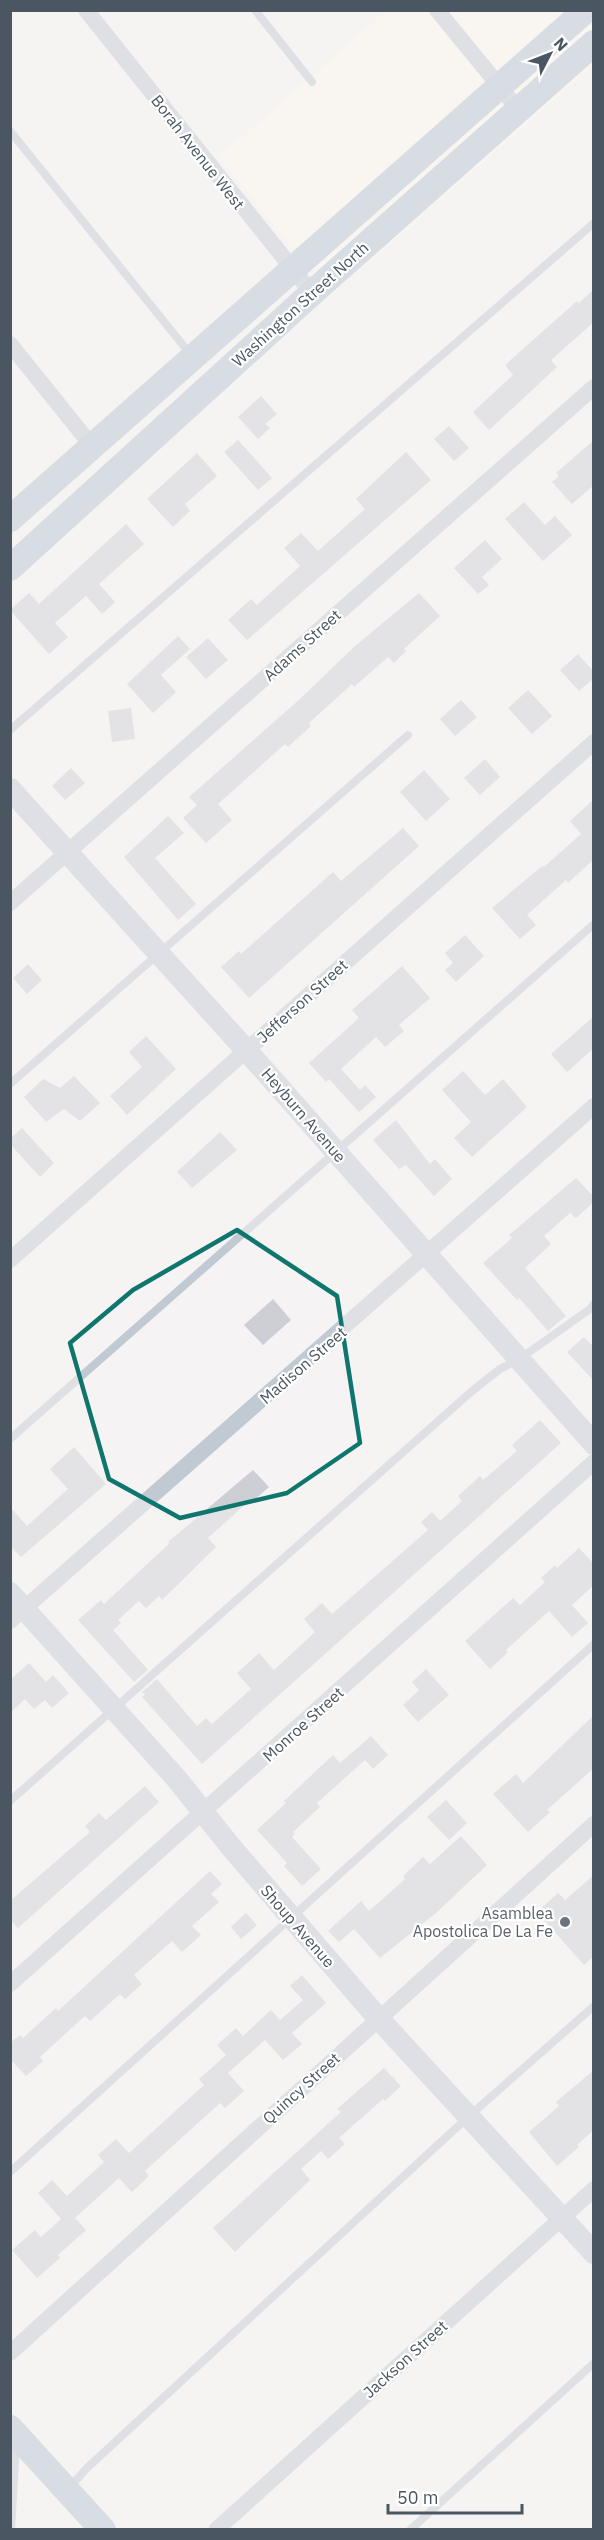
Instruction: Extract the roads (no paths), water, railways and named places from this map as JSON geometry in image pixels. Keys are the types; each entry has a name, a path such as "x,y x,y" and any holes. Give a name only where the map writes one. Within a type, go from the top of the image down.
{"main road":[{"name":"Washington Street North","path":"10,519 586,11"},
{"name":"Washington Street North","path":"10,568 312,293 594,43"},
{"path":"14,2431 103,2529"}],"street":[{"name":"Borah Avenue West","path":"86,10 312,293"},
{"path":"437,10 518,109"},
{"path":"10,344 92,446"},
{"name":"Adams Street","path":"10,903 594,387"},
{"name":"Jefferson Street","path":"10,1260 594,742"},
{"name":"Heyburn Avenue","path":"10,789 247,1051 594,1444"},
{"name":"Madison Street","path":"15,1608 427,1256 594,1106"},
{"name":"Monroe Street","path":"10,1984 594,1462"},
{"name":"Shoup Avenue","path":"15,1608 116,1708 291,1918 378,2018 594,2253"},
{"name":"Quincy Street","path":"10,2353 594,1824"},
{"name":"Jackson Street","path":"216,2529 594,2189"}],"lane":[{"path":"255,10 312,82"},
{"path":"10,131 193,357"},
{"path":"10,730 594,223"},
{"path":"10,1084 408,735"},
{"path":"10,1439 594,924"},
{"path":"10,1801 472,1391 594,1304"},
{"path":"10,2172 594,1644"},
{"path":"67,2490 87,2468 468,2117 594,2006"},
{"path":"410,2529 594,2363"},
{"path":"11,2529 14,2431"}],"place":[{"name":"Asamblea Apostolica De La Fe","path":"565,1922"}]}
